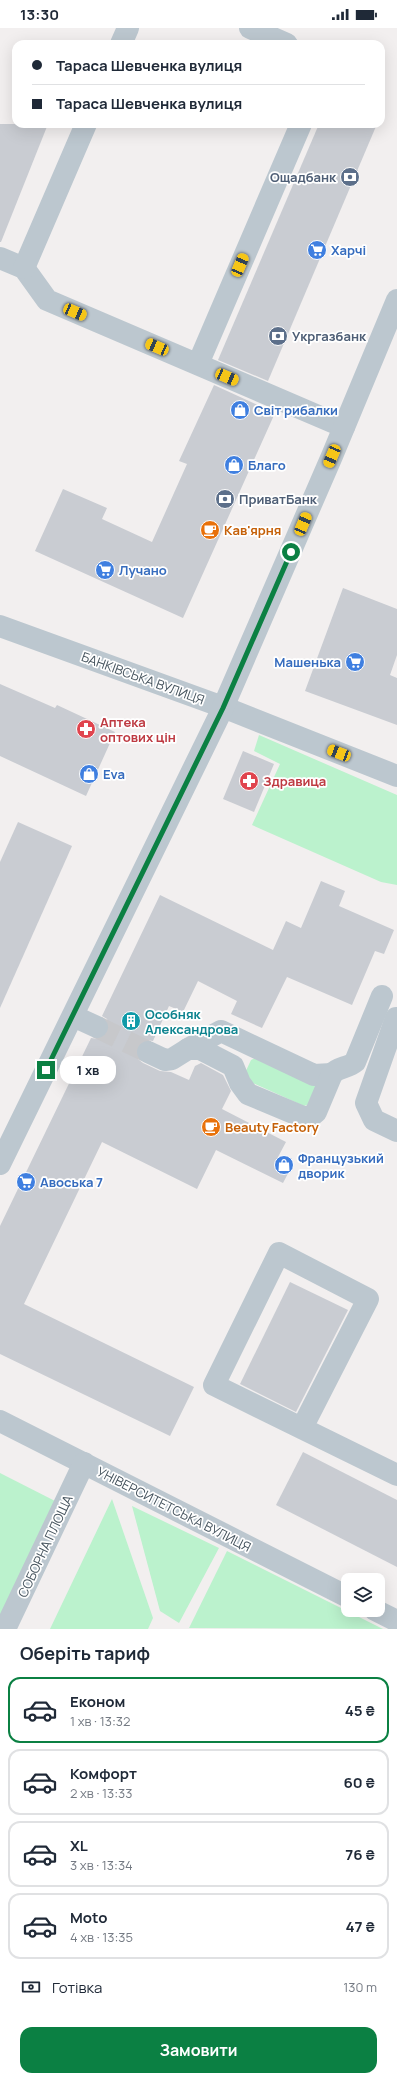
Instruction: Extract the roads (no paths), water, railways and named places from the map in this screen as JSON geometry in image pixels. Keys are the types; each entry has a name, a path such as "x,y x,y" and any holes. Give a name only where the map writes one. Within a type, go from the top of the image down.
{"street":[{"path":"123,40 128,28"},
{"path":"250,28 278,40"},
{"path":"24,268 84,128"},
{"path":"198,364 299,128"},
{"path":"0,258 24,268 48,300 344,427"},
{"path":"0,1164 223,708 397,300"},
{"name":"БАНКІВСЬКА ВУЛИЦЯ","path":"0,626 223,708 397,776"},
{"path":"188,1049 200,1049 233,1066 240,1083 248,1094 303,1117 310,1116 316,1112 332,1074 336,1070 352,1065 355,1062 382,996"},
{"path":"73,1016 97,1027"},
{"path":"397,1019 396,1018 366,1103 374,1120 397,1131"},
{"path":"148,1052 165,1060 172,1059 221,1031 314,1075 332,1074"},
{"path":"302,1428 368,1299 279,1253 214,1385 302,1428 397,1474"},
{"name":"УНІВЕРСИТЕТСЬКА ВУЛИЦЯ","path":"0,1421 341,1593"},
{"name":"СОБОРНА ПЛОЩА","path":"5,1629 84,1463"},
{"path":"385,1615 397,1621"}],"tunnel":[{"path":"97,1027 148,1052"}],"place":[{"name":"Ощадбанк","path":"350,177"},
{"name":"Харчі","path":"317,250"},
{"name":"Укргазбанк","path":"278,336"},
{"name":"Світ рибалки","path":"240,410"},
{"name":"Благо","path":"234,465"},
{"name":"ПриватБанк","path":"225,499"},
{"name":"Кав'ярня","path":"210,530"},
{"name":"Лучано","path":"105,570"},
{"name":"Машенька","path":"355,662"},
{"name":"Аптека оптових цін","path":"86,729"},
{"name":"Eva","path":"89,774"},
{"name":"Здравица","path":"249,781"},
{"name":"Особняк Александрова","path":"131,1021"},
{"name":"Beauty Factory","path":"211,1127"},
{"name":"Французький дворик","path":"284,1165"},
{"name":"Авоська 7","path":"26,1182"}]}
